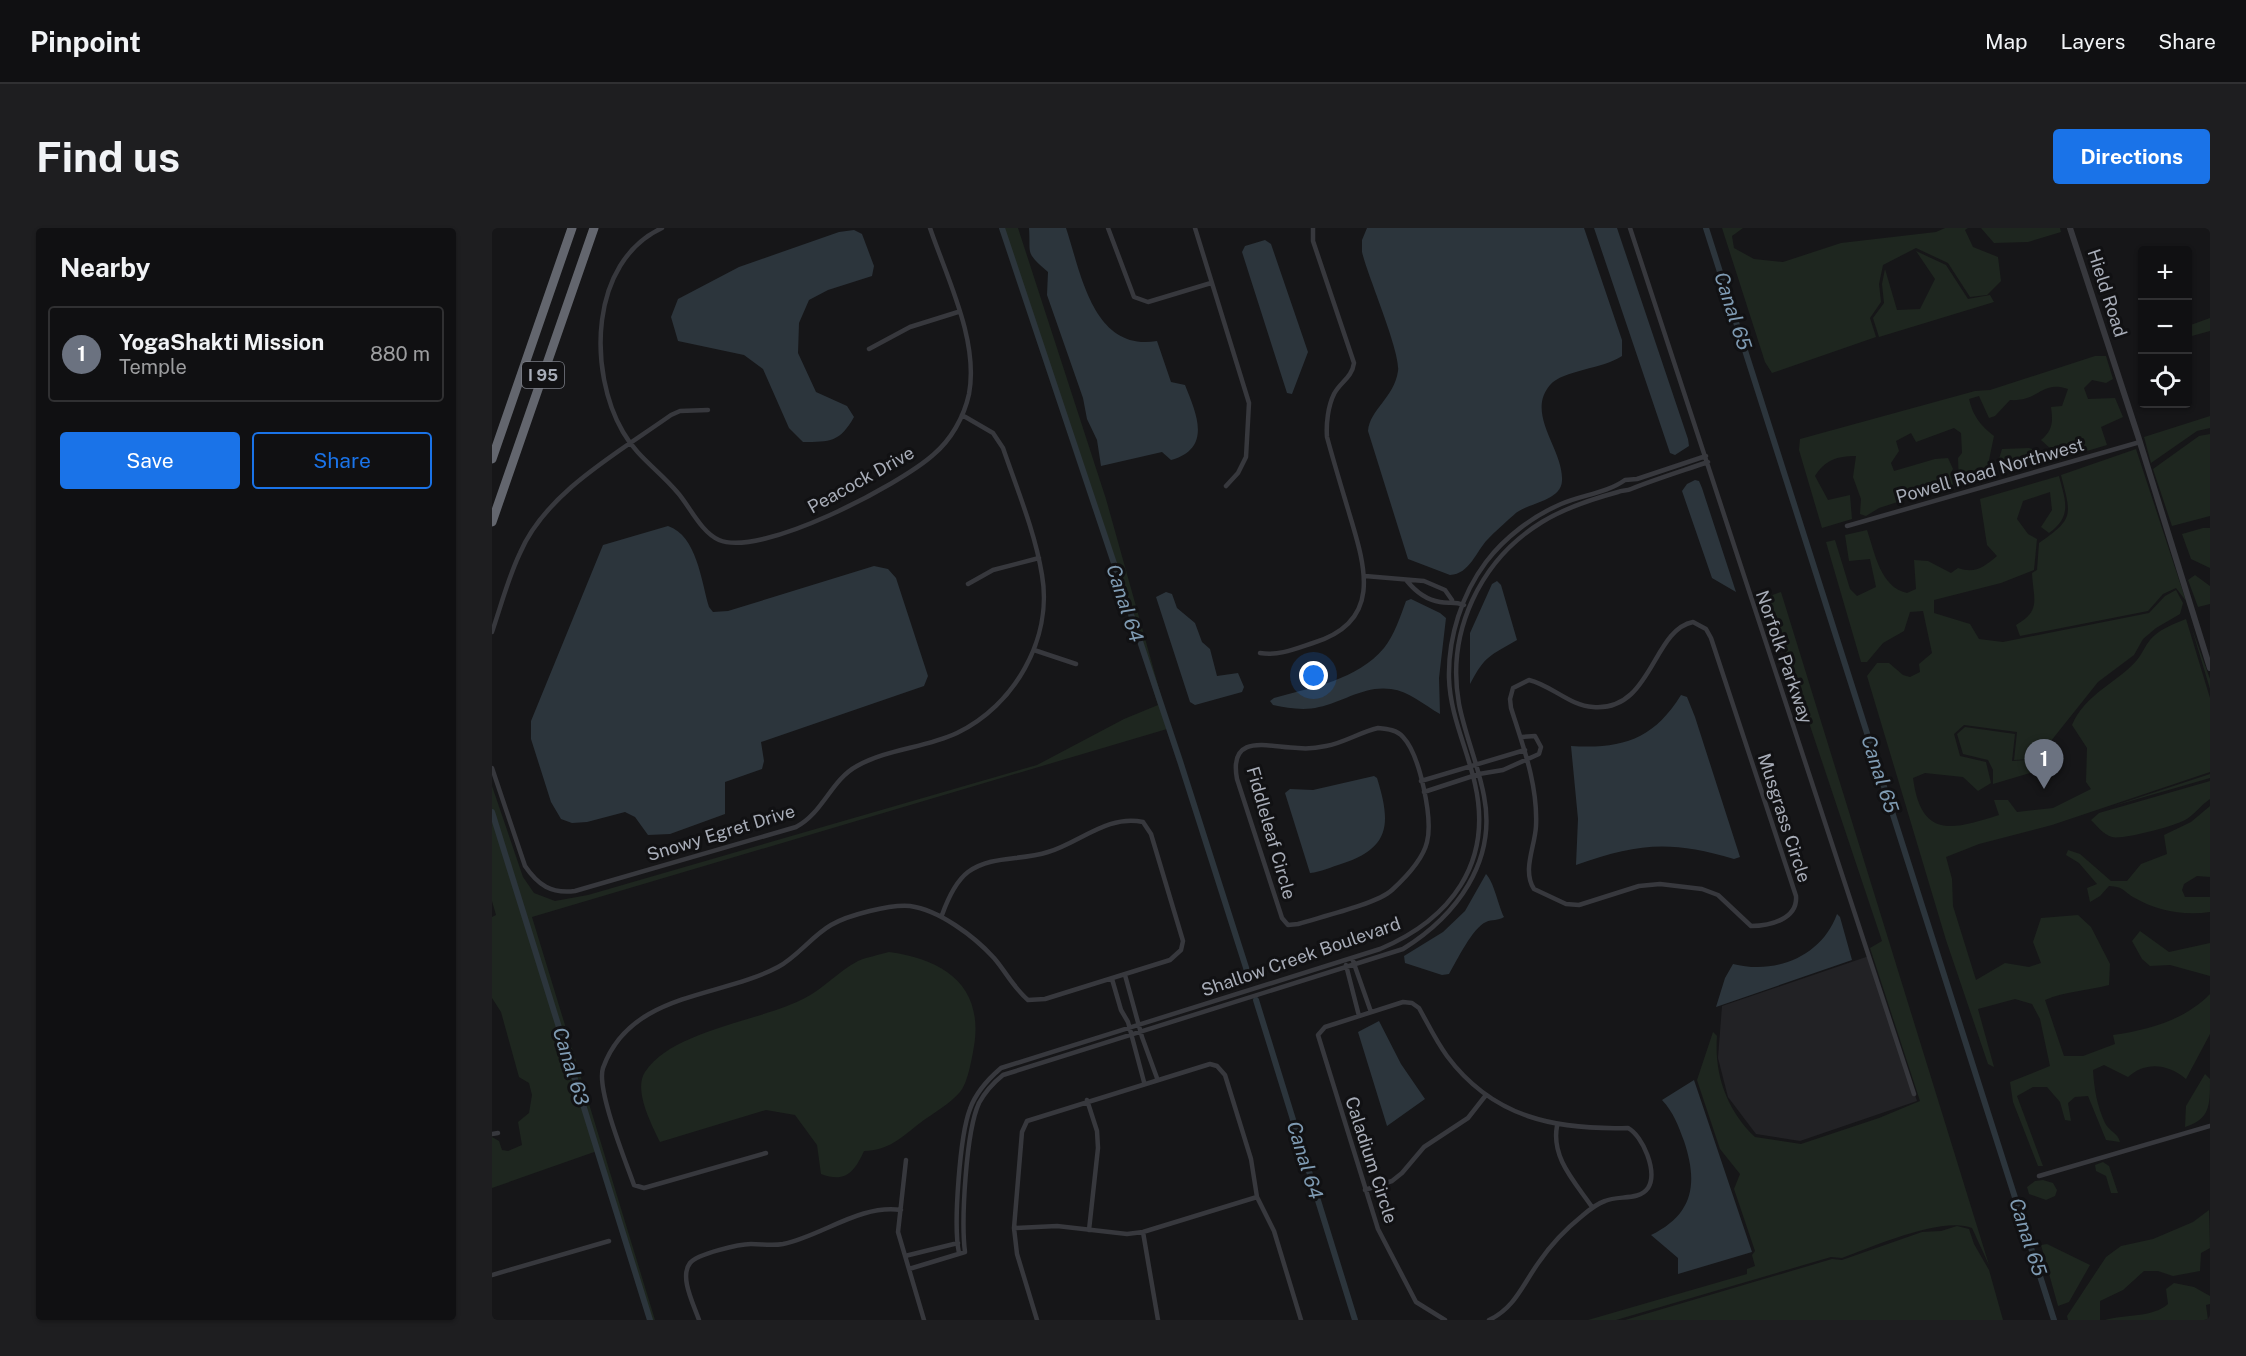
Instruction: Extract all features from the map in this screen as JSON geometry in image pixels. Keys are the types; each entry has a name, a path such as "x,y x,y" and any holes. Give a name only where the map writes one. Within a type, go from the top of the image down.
{"highway":[{"name":"I 95","path":"492,459 572,228"},
{"name":"I 95","path":"492,522 594,228"}],"street":[{"name":"Peacock Drive","path":"662,228 645,239 624,263 614,280 605,307 600,336 602,377 613,411 630,444 650,467 676,490 707,530 717,539 742,544 816,522 914,469 934,455 951,435 962,416 971,378 971,355 930,228"},
{"path":"1108,228 1134,297 1148,302 1211,283"},
{"path":"1195,228 1249,403 1246,457 1238,473 1226,486"},
{"path":"1260,652 1274,655 1329,638 1344,629 1356,616 1364,597 1365,576 1327,437 1326,425 1334,395 1349,378 1354,363 1313,241 1312,228"},
{"name":"Norfolk Parkway","path":"1630,228 1708,462 1735,554 1914,1094"},
{"name":"Hield Road","path":"2070,228 2210,668"},
{"path":"868,349 910,327 958,312"},
{"path":"492,632 520,552 544,513 564,493 630,444 680,411 708,410"},
{"name":"Snowy Egret Drive","path":"492,768 525,866 544,888 564,892 575,891 796,827 808,820 854,768 941,740 976,723 1006,696 1022,675 1034,650 1044,595 1039,558 999,439 982,425 962,416"},
{"name":"Powell Road Northwest","path":"1847,525 2139,439"},
{"name":"Shallow Creek Boulevard","path":"1139,1028 1410,937 1441,913 1459,887 1472,862 1479,827 1473,776 1452,703 1449,677 1450,649 1463,605 1485,563 1499,547 1540,515 1625,480 1636,479 1706,456"},
{"name":"Shallow Creek Boulevard","path":"962,1252 957,1244 956,1213 968,1112 979,1090 1001,1068 1018,1061 1139,1028 1403,949 1424,936 1450,913 1477,871 1484,839 1485,799 1462,720 1456,677 1457,650 1475,592 1503,553 1542,521 1583,503 1708,462"},
{"path":"968,584 993,570 1039,558"},
{"path":"1365,576 1391,576 1407,581 1424,581 1445,590 1452,600 1469,607"},
{"path":"1407,581 1422,595 1441,603 1452,600"},
{"path":"1430,598 1435,585"},
{"name":"Musgrass Circle","path":"1693,622 1700,624 1711,638 1792,885 1797,903 1794,911 1788,917 1751,926 1725,901 1702,889 1660,884 1639,886 1579,905 1566,904 1534,889 1528,873 1536,826 1536,807 1528,760 1521,737 1510,699 1513,688 1520,683 1529,680 1537,682 1581,705 1593,707 1620,702 1639,686 1678,628 1693,622"},
{"path":"1034,650 1076,664"},
{"name":"Fiddleleaf Circle","path":"1390,729 1402,735 1410,746 1421,781 1428,807 1427,843 1402,880 1390,892 1298,924 1288,924 1282,918 1237,779 1236,764 1245,749 1262,743 1298,748 1325,746 1370,730 1390,729"},
{"path":"1424,792 1479,774 1503,770 1539,754 1541,747 1535,736 1521,737"},
{"path":"1421,781 1470,767 1500,755 1525,750"},
{"path":"766,1153 644,1188 634,1185 605,1100 602,1069 619,1040 655,1008 778,967 832,924 890,906 910,906 942,915 994,958 1013,987 1028,1000 1045,999 1176,957 1183,941 1151,834 1143,822 1130,819 1076,837 1049,852 989,860 966,874 948,900 942,915"},
{"path":"1352,957 1371,1012"},
{"path":"1344,960 1359,1016"},
{"path":"1125,975 1139,1028 1157,1078"},
{"path":"1112,979 1121,1010 1131,1030 1144,1082"},
{"name":"Caladium Circle","path":"1444,1320 1416,1302 1375,1223 1318,1035 1325,1026 1403,1002 1412,1003 1419,1008 1447,1056 1462,1075 1486,1095 1521,1115 1557,1126 1583,1129 1628,1128 1641,1139 1651,1173 1648,1188 1642,1194 1607,1200 1592,1207 1541,1259 1517,1299 1505,1311 1489,1320"},
{"name":"Shallow Creek Boulevard","path":"962,1252 963,1213 972,1129 975,1113 984,1094 1003,1075 1013,1070 1131,1030"},
{"path":"1037,1320 1017,1254 1014,1228 1024,1126 1035,1116 1210,1064 1217,1066 1225,1075 1251,1159 1257,1197 1274,1231 1301,1320"},
{"path":"1365,1190 1392,1181 1424,1147 1468,1118 1486,1095"},
{"path":"1087,1100 1097,1131 1098,1148 1089,1230"},
{"path":"1557,1126 1554,1142 1558,1155 1592,1207"},
{"path":"2039,1176 2210,1126"},
{"path":"906,1160 898,1232 924,1320"},
{"path":"1014,1228 1057,1226 1127,1234 1143,1233 1257,1197"},
{"path":"699,1320 686,1280 688,1265 694,1259 738,1245 791,1242 825,1227 881,1210 901,1210"},
{"path":"1143,1233 1158,1320"},
{"path":"492,1275 609,1241"},
{"path":"904,1256 930,1248 964,1242"},
{"path":"930,1248 934,1261"},
{"path":"909,1269 962,1252"}],"shaded area":[{"path":"1002,228 1018,228 1106,499 1165,710 1162,714 1167,729 532,917 655,1320 650,1320 597,1151 492,1188 492,1137 499,1141 502,1150 508,1151 522,1145 518,1122 529,1113 532,1095 529,1083 519,1077 501,1012 492,998 492,917 496,915 492,901 492,786 523,877 534,893 555,901 588,895 1037,765 1124,719 1158,705 1096,504"},
{"path":"1029,228 1066,228 1093,306 1104,322 1118,334 1135,341 1157,341 1171,382 1185,385 1196,418 1197,438 1184,454 1171,460 1162,452 1101,466 1097,440 1087,419 1083,398 1047,295 1048,272 1030,252"},
{"path":"1367,228 1584,228 1622,340 1622,356 1556,380 1543,396 1543,420 1561,469 1562,481 1557,493 1515,514 1488,539 1468,566 1457,574 1450,575 1408,559 1368,431 1373,416 1396,380 1398,362 1362,252 1362,240"},
{"path":"1594,228 1617,228 1688,439 1689,446 1675,455 1670,453"},
{"path":"1722,228 1743,228 1732,236 1734,248 1754,259 1783,262 1841,243 1936,232 1945,228 1968,228 1965,230 1973,247 1998,257 2001,281 1987,295 1970,297 1948,263 1916,248 1883,265 1879,284 1881,302 1870,318 1876,337 1772,373 1765,362"},
{"path":"1981,228 2060,228 2061,232 2028,242 1994,243"},
{"path":"854,230 862,234 874,266 872,276 828,290 809,300 799,323 798,353 816,392 847,406 854,417 844,431 833,439 803,442 789,428 763,369 744,355 678,341 671,317 678,299 739,267 839,232"},
{"path":"1265,240 1271,244 1308,352 1292,394 1287,393 1242,252 1245,246"},
{"path":"1916,251 1946,265 1968,299 1990,295 1994,302 1879,337 1873,318 1884,303 1882,284 1885,269 1897,310 1920,309 1935,279"},
{"path":"2210,318 2210,331 2192,336 2192,325"},
{"path":"2095,356 2106,356 2113,379 2106,383 2092,380 2084,388 2088,399 2115,398 2123,417 2101,427 2107,445 2057,460 2052,450 2041,440 2048,433 2051,425 2051,407 2062,406 2068,389 2051,387 2028,398 2010,400 1995,416 1989,418 1979,396 1969,399 1978,420 1994,436 1989,460 1996,472 1959,484 1958,458 1962,453 1961,433 1954,428 1916,442 1911,433 1896,441 1899,451 1891,463 1894,471 1935,459 1948,458 1953,469 1950,474 1954,488 1938,489 1879,508 1866,516 1860,514 1861,499 1853,477 1856,456 1837,458 1823,466 1815,476 1828,500 1850,495 1852,519 1822,528 1799,450 1800,439 1975,391 1990,390"},
{"path":"2210,416 2210,428 2197,431 2151,463 2144,437"},
{"path":"2210,434 2210,516 2172,526 2153,469 2199,436"},
{"path":"2029,448 2041,452 2049,459 2005,472 1999,459 2002,449"},
{"path":"2136,449 2186,601 2176,588 2163,594 2148,611 2020,636 2016,625 2024,620 2033,609 2032,573 2037,570 2039,543 2059,527 2067,515 2067,499 2061,475"},
{"path":"2059,476 2065,507 2062,520 2057,527 2049,533 2041,527 2052,510 2050,492 2023,501 2017,519 2028,534 2037,539 2034,570 2001,583 1934,600 1934,613 1970,624 1979,639 2003,642 2149,613 2165,596 2176,590 2183,603 2180,614 2156,628 2143,639 2134,655 2098,682 2043,751 2033,759 2014,760 2017,732 1964,725 1954,734 1960,756 1986,762 1991,783 1978,791 1963,777 1925,773 1913,778 1917,798 1923,812 1931,820 1941,825 1953,826 1999,815 1994,800 2008,800 2017,812 2053,808 2091,789 2086,782 2087,748 2072,725 2078,714 2093,697 2137,660 2153,636 2186,619 2210,698 2210,772 2052,825 1979,844 1946,857 1952,879 1953,906 1976,980 2005,963 2029,967 2041,963 2033,942 2041,918 2078,915 2091,927 2110,964 2109,985 2045,1000 2064,1056 2083,1056 2115,1044 2113,1035 2152,1027 2178,1017 2210,994 2210,1034 2186,1079 2172,1070 2157,1066 2142,1068 2128,1077 2104,1065 2093,1070 2096,1097 2102,1117 2120,1142 2106,1140 2088,1096 2075,1097 2068,1103 2071,1121 2065,1120 2060,1102 2047,1087 2033,1087 2017,1096 2043,1166 2038,1166 2013,1102 2010,1082 2050,1066 2040,1019 2032,1004 2015,999 1978,1009 1994,1067 1988,1064 1946,940 1867,676 1877,663 1889,663 1903,675 1910,677 1920,672 1919,664 1932,653 1923,611 1910,612 1904,631 1883,643 1867,662 1861,662 1826,542 1835,540 1850,589 1857,596 1876,587 1870,559 1849,561 1845,535 1867,530 1880,568 1890,584 1907,593 1916,589 1914,560 1928,561 1951,573 1958,568 1974,570 1997,556 1987,545 1980,499"},
{"path":"1695,480 1699,481 1702,488 1736,592 1712,578 1682,491 1687,484"},
{"path":"668,526 678,531 692,549 709,607 713,612 728,611 874,566 888,569 896,578 928,676 924,686 761,742 764,761 762,769 725,782 725,814 670,834 648,835 635,817 625,812 587,822 572,823 561,819 551,802 531,739 531,721 603,545"},
{"path":"2210,528 2210,568 2191,559 2182,534"},
{"path":"2195,575 2210,586 2210,604 2198,607 2188,580"},
{"path":"1497,581 1501,585 1517,640 1489,657 1470,684 1470,633 1492,584"},
{"path":"1166,592 1172,594 1177,608 1195,623 1202,642 1210,649 1217,676 1238,673 1244,687 1242,692 1195,705 1190,702 1156,597"},
{"path":"1781,592 1989,1265 1972,1228 1959,1225 1943,1226 1907,1234 1842,1258 1831,1257 1616,1320 1588,1320 1747,1274 1747,1269 1755,1266 1752,1255 1755,1251 1734,1189 1740,1174 1720,1149 1697,1080 1713,1032 1717,1036 1718,1064 1724,1091 1745,1127 1755,1137 1801,1144 1879,1118 1920,1101 1870,948 1882,941 1767,597"},
{"path":"1411,599 1446,618 1439,678 1440,714 1410,695 1398,690 1381,688 1308,709 1273,705 1270,701 1334,681 1361,668 1388,643 1406,601"},
{"path":"2192,629 2210,679 2210,689"},
{"path":"1681,695 1687,697 1695,717 1740,857 1734,859 1691,849 1654,847 1618,852 1576,865 1578,819 1571,746 1606,746 1635,738 1659,722"},
{"path":"1965,727 2015,734 2012,761 2036,759 2030,773 1993,784 1993,770 1988,760 1963,754 1957,734"},
{"path":"2210,774 2210,778 2113,806"},
{"path":"1374,776 1377,778 1382,794 1385,821 1378,842 1357,858 1310,873 1285,793 1290,789 1313,790"},
{"path":"2210,781 2210,799 2188,818 2171,826 2137,835 2112,837 2091,820 2099,813"},
{"path":"2210,806 2210,877 2197,876 2184,884 2182,890 2185,897 2210,897 2210,912 2181,913 2161,909 2142,902 2120,888 2109,886 2100,896 2090,902 2087,888 2097,884 2079,863 2066,855 2068,850 2080,854 2111,881 2127,881 2141,864 2167,854 2164,835 2191,822"},
{"path":"1486,874 1504,917 1481,925 1465,945 1449,974 1442,975 1405,963 1404,956 1443,932 1465,911"},
{"path":"1837,914 1840,917 1852,960 1716,1007 1725,978 1733,964 1765,967 1796,959 1820,941 1830,929"},
{"path":"2140,931 2169,952 2210,943 2210,976 2170,965 2150,966 2142,959 2132,941"},
{"path":"889,952 910,956 944,970 958,981 967,994 974,1011 976,1030 973,1052 965,1084 951,1100 888,1146 864,1151 852,1170 843,1176 821,1174 817,1145 795,1115 766,1110 660,1142 645,1107 641,1088 645,1072 658,1058 675,1046 696,1036 805,998 858,961"},
{"path":"1869,956 1917,1101 1800,1141 1756,1134 1728,1097 1718,1058 1722,1006"},
{"path":"1379,1021 1401,1064 1425,1099 1387,1126 1358,1032"},
{"path":"2205,1074 2210,1079 2207,1110 2199,1120 2185,1127 2186,1106"},
{"path":"1694,1080 1752,1252 1678,1274 1678,1258 1651,1235 1665,1227 1684,1207 1691,1184 1691,1170 1684,1141 1673,1114 1662,1100"},
{"path":"2103,1162 2109,1166 2118,1193 2111,1193 2106,1176 2096,1171 2095,1165"},
{"path":"2043,1180 2053,1183 2057,1190 2055,1196 2046,1200 2029,1194 2027,1187 2035,1181"},
{"path":"2209,1210 2210,1248 2201,1253 2200,1271 2173,1276 2158,1271 2144,1271 2123,1290 2100,1301 2100,1320 2068,1320 2067,1316 2106,1257 2121,1246 2153,1239 2193,1222"},
{"path":"1957,1226 1969,1229 1974,1244 1989,1270 2003,1320 1625,1320 1832,1259 1842,1260 1922,1232 1941,1231"},
{"path":"2047,1244 2090,1265 2069,1302 2058,1306 2041,1245"},
{"path":"2174,1283 2194,1287 2210,1296 2210,1304 2206,1305 2208,1320 2105,1320 2146,1314 2162,1308 2168,1304 2166,1289"}],"waterway":[{"name":"Canal 64","path":"1002,228 1180,761 1249,977"},
{"name":"Canal 65","path":"1706,228 2054,1320"},
{"name":"Canal 63","path":"492,812 650,1320"},
{"name":"Canal 64","path":"1256,1000 1355,1320"}],"place":[{"name":"YogaShakti Mission","path":"2044,789"}]}
